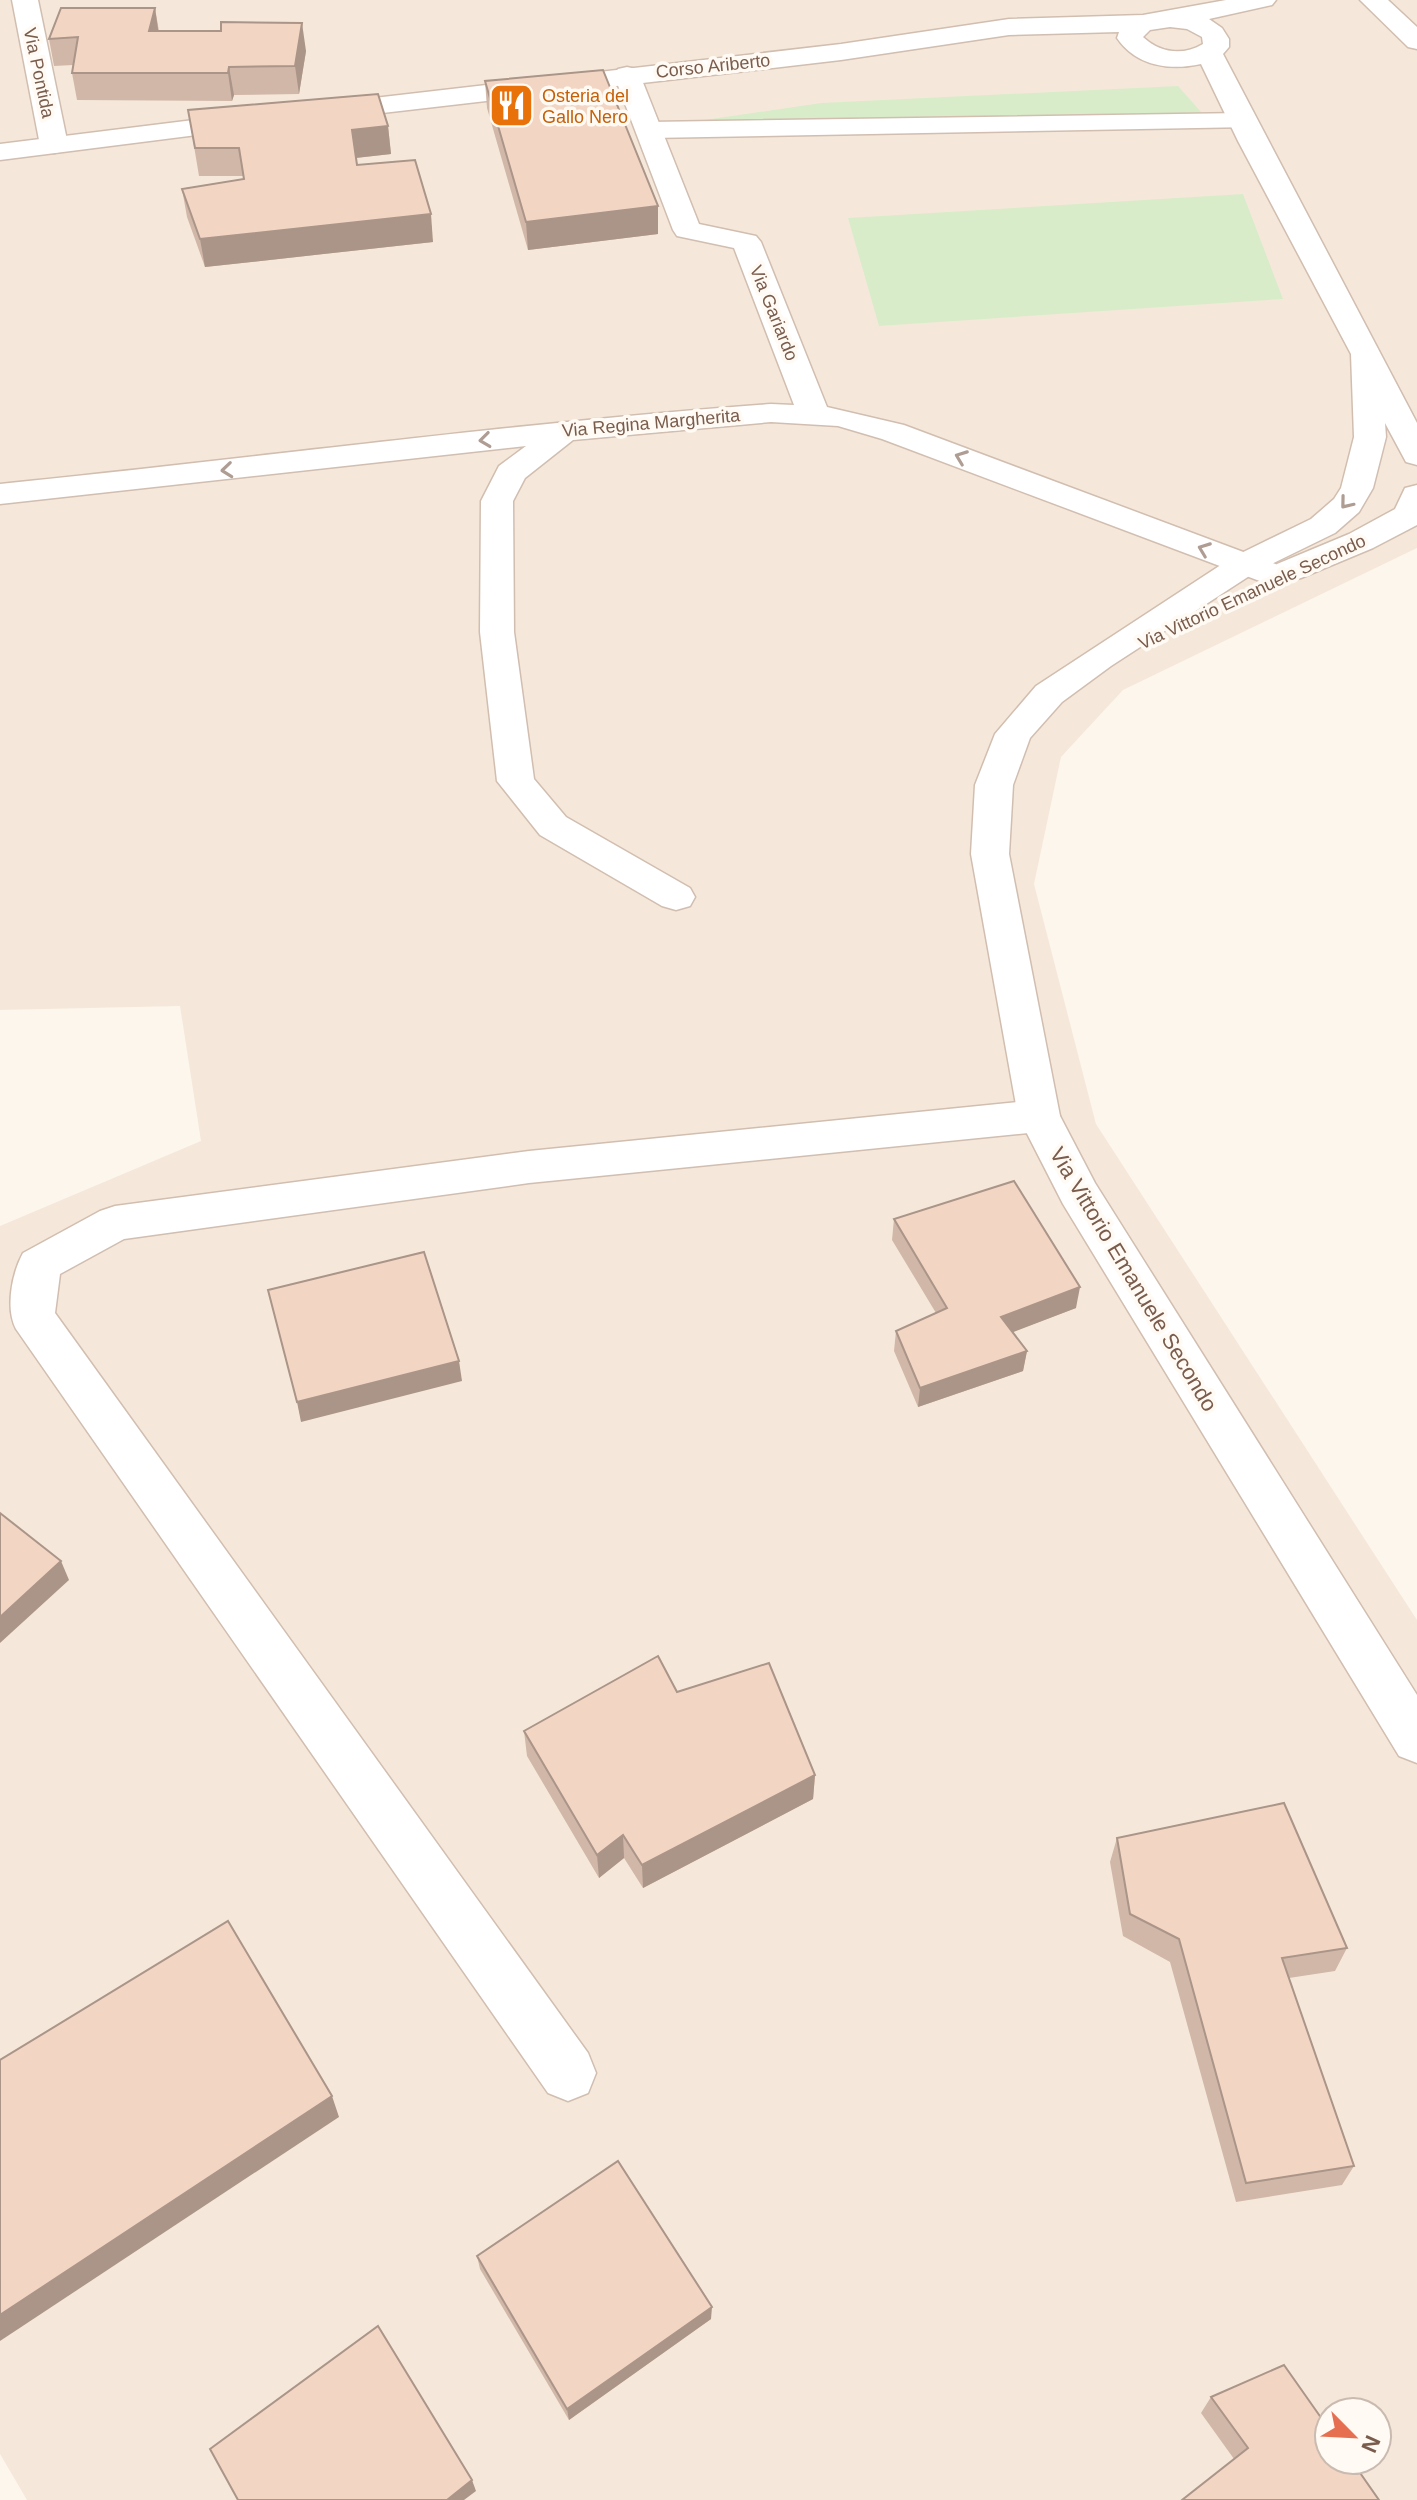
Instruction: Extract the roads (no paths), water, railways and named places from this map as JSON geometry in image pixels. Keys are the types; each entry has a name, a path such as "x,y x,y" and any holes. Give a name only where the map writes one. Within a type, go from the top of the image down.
{"street":[{"name":"Via Pontida","path":"25,0 54,145"},
{"path":"1139,35 1170,19 1263,0"},
{"path":"1165,58 1196,57 1275,0"},
{"path":"1373,0 1417,41"},
{"path":"1170,19 1203,26 1213,46"},
{"name":"Corso Ariberto","path":"303,114 1046,25 1139,35"},
{"path":"0,36 31,35"},
{"name":"Via Vittorio Emanuele Secondo","path":"1139,35 1237,111"},
{"name":"Via Vittorio Emanuele Secondo","path":"1213,46 1237,111 1417,455"},
{"name":"Via Gariardo","path":"627,75 687,230 746,242 814,415"},
{"path":"650,130 1237,111"},
{"path":"0,152 272,118"},
{"name":"Via Vittorio Emanuele Secondo","path":"1365,356 1370,437 1357,488 1347,505 1323,526 1245,564 1049,694 1013,734 994,785 990,854 1039,1116 1078,1192 1417,1740"},
{"name":"Via Vittorio Emanuele Secondo","path":"1369,402 1383,417 1386,431 1378,486 1388,503 1415,509"},
{"name":"Via Regina Margherita","path":"0,494 281,465 566,430 771,413 814,415 840,417 893,432 1277,576"},
{"path":"566,430 511,473 497,501 497,632 516,781 553,826 676,897"},
{"name":"Via Vittorio Emanuele Secondo","path":"1092,665 1104,662 1277,576 1361,541 1415,509"},
{"path":"568,2073 32,1316 39,1265 115,1223 529,1167 1039,1116"}],"place":[{"name":"Osteria del Gallo Nero","path":"511,106"}]}
